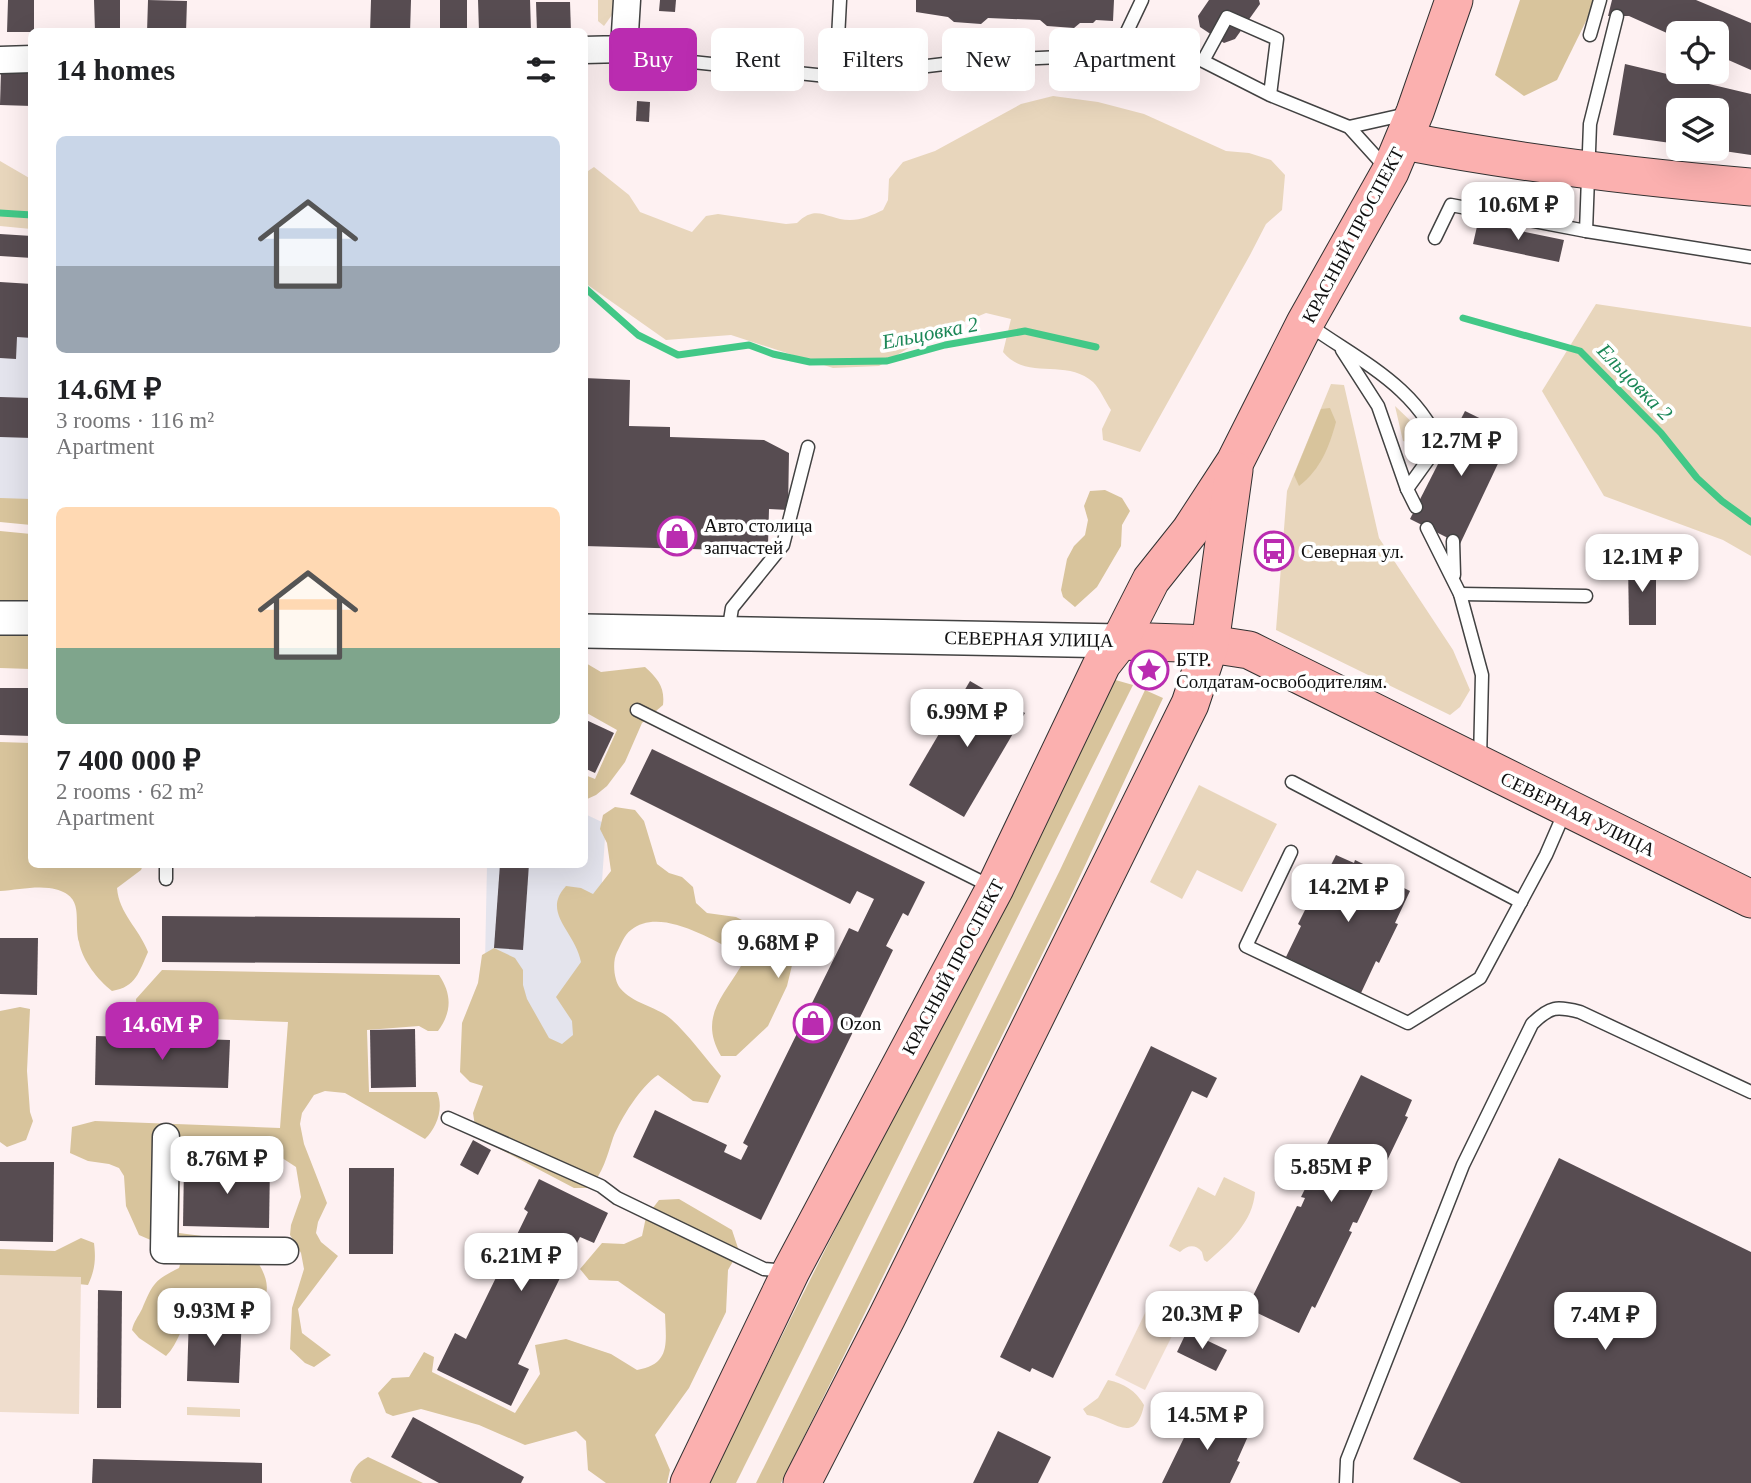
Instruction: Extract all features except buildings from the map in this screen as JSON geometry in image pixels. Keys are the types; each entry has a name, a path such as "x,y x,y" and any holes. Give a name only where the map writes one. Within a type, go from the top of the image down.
{"main road":[{"name":"КРАСНЫЙ ПРОСПЕКТ","path":"689,1483 791,1271 995,888 1102,664 1120,640 1151,580 1189,531 1235,462 1305,323 1403,142 1454,0"},
{"path":"1403,142 1478,156 1751,187"},
{"name":"КРАСНЫЙ ПРОСПЕКТ","path":"802,1483 1190,704 1210,644 1235,462"},
{"name":"СЕВЕРНАЯ УЛИЦА","path":"1120,640 1210,644 1249,650 1751,899"}],"street":[{"path":"626,28 628,0"},
{"path":"588,50 609,49"},
{"path":"0,60 28,59"},
{"path":"0,618 28,618"},
{"name":"СЕВЕРНАЯ УЛИЦА","path":"588,631 1120,640"},
{"path":"166,1137 164,1251 285,1251"}],"lane":[{"path":"839,28 840,0"},
{"path":"928,66 969,61 1084,56 1123,40 1142,0"},
{"path":"1590,35 1607,6"},
{"path":"1586,231 1590,124 1607,6"},
{"path":"1270,95 1277,39 1227,18 1203,61 1270,95 1349,127 1403,142"},
{"path":"697,62 818,75"},
{"path":"1349,127 1403,142"},
{"path":"1435,237 1451,205 1586,231 1751,257"},
{"path":"1305,323 1382,373 1419,407 1441,449 1407,489"},
{"path":"1340,347 1378,406 1416,507"},
{"path":"728,633 732,608 783,545 808,447"},
{"path":"1427,528 1460,594 1482,675 1480,765"},
{"path":"1453,541 1454,579"},
{"path":"1460,594 1586,596"},
{"path":"637,710 995,888"},
{"path":"1292,782 1521,901"},
{"path":"1291,852 1246,946 1408,1023 1480,978 1546,855 1566,808"},
{"path":"166,868 166,879"},
{"path":"1346,1483 1347,1460 1463,1165 1532,1024 1543,1013 1559,1007 1580,1012 1751,1092"},
{"path":"448,1118 600,1186 617,1198 764,1269 791,1271"}],"shaded area":[{"path":"598,0 618,0 617,8 604,26 598,21"},
{"path":"1520,0 1594,0 1557,80 1524,96 1495,75"},
{"path":"1053,96 1098,102 1144,114 1226,151 1249,153 1271,160 1285,175 1282,210 1266,224 1140,452 1103,440 1102,429 1111,410 1093,382 1071,371 1023,366 1012,361 1003,352 1011,319 986,313 925,338 879,366 833,368 731,335 666,340 588,285 588,171 594,167 629,195 640,212 692,232 706,216 718,214 786,224 797,223 816,213 842,219 858,219 883,210 888,200 889,179 903,162 935,151 1021,104"},
{"path":"0,161 28,177 28,229 0,226"},
{"path":"1596,304 1751,327 1751,556 1723,540 1604,496 1542,391"},
{"path":"0,320 28,322 28,517 0,516"},
{"path":"1331,384 1344,385 1379,538 1453,650 1470,690 1460,707 1450,715 1276,630 1287,491"},
{"path":"1395,406 1420,430 1411,443 1403,441"},
{"path":"1330,408 1336,422 1327,449 1319,465 1299,486 1294,475 1321,409"},
{"path":"1105,490 1122,498 1130,511 1122,525 1121,546 1097,587 1075,607 1063,597 1061,590 1067,559 1074,546 1085,535 1088,520 1084,506 1090,491"},
{"path":"0,498 28,499 28,525 0,522"},
{"path":"0,531 28,534 28,605 0,604"},
{"path":"0,635 28,636 28,669 0,668"},
{"path":"588,664 601,672 645,667 660,684 663,705 642,723 625,762 607,786 588,799 588,776 595,779 617,730 588,714"},
{"path":"1112,679 1133,685 736,1483 708,1483"},
{"path":"1145,690 1163,698 1068,902 781,1483 756,1483 1060,870"},
{"path":"0,742 28,743 28,868 142,868 117,888 121,906 148,952 136,978 126,986 112,991 96,975 81,949 76,908 69,895 49,888 0,891"},
{"path":"1199,785 1277,824 1242,892 1197,870 1182,899 1150,882"},
{"path":"615,807 635,810 644,821 657,864 669,873 682,877 693,887 696,903 707,913 736,917 789,944 794,957 787,986 768,1026 736,1056 721,1056 712,1030 713,1019 721,999 741,966 736,952 698,933 669,923 642,924 629,932 617,952 615,961 618,985 631,998 671,1019 721,1076 708,1103 693,1101 658,1075 638,1094 626,1112 594,1183 589,1188 574,1188 496,1147 475,1126 473,1113 483,1086 470,1082 460,1072 462,1023 478,983 482,955 494,948 515,958 523,970 527,999 549,1038 562,1044 573,1035 572,1021 556,997 581,962 558,914 557,905 566,886 581,888 593,894 611,871 607,843 600,829 603,815"},
{"path":"588,815 606,824 589,1067 553,1082 485,962 487,868 588,868"},
{"path":"162,970 439,975 446,989 448,1010 438,1031 428,1031 419,1026 367,1030 369,1092 437,1092 440,1104 438,1117 425,1139 345,1093 325,1091 314,1095 302,1113 300,1124 304,1144 327,1203 316,1233 321,1242 338,1256 298,1309 302,1333 331,1355 314,1367 305,1363 290,1349 292,1308 304,1269 301,1253 290,1235 301,1197 296,1167 279,1156 270,1161 180,1161 179,1233 241,1241 264,1275 267,1284 262,1302 249,1314 241,1317 214,1309 193,1311 166,1356 139,1338 132,1330 152,1288 164,1276 179,1268 182,1258 176,1251 139,1235 126,1206 124,1176 119,1168 88,1161 70,1153 72,1127 95,1121 280,1128 288,1022 137,1016 136,999"},
{"path":"20,1007 30,1009 27,1071 33,1121 26,1140 7,1147 0,1142 0,1011"},
{"path":"1224,1177 1255,1192 1250,1213 1238,1231 1207,1262 1197,1248 1189,1247 1180,1252 1169,1246 1198,1187 1215,1196"},
{"path":"679,1199 732,1230 739,1251 728,1270 726,1312 689,1388 655,1435 670,1470 667,1483 606,1483 588,1470 586,1441 576,1431 525,1445 479,1425 421,1409 393,1416 386,1413 378,1393 392,1378 409,1377 424,1352 434,1357 432,1372 515,1413 540,1374 535,1345 566,1339 611,1354 637,1370 656,1363 666,1343 665,1314 618,1281 589,1280 580,1269 602,1243 624,1244 642,1236 646,1217 659,1200"},
{"path":"81,1238 94,1243 94,1264 88,1285 0,1276 0,1249 55,1251"},
{"path":"0,1275 81,1277 79,1414 0,1412"},
{"path":"1146,1311 1177,1326 1145,1390 1115,1375"},
{"path":"1108,1380 1129,1388 1144,1405 1135,1425 1122,1427 1087,1415 1083,1409 1098,1398"},
{"path":"187,1407 240,1409 240,1417 187,1415"},
{"path":"368,1457 423,1483 352,1483 350,1481 354,1470"}],"waterway":[{"name":"Ельцовка 2","path":"0,213 28,215"},
{"name":"Ельцовка 2","path":"588,291 638,335 678,355 749,345 773,354 810,362 887,361 945,345 1025,331 1096,347"},
{"name":"Ельцовка 2","path":"1463,318 1580,351 1661,433 1697,478 1751,522"}],"place":[{"name":"Авто столица запчастей","path":"677,536"},
{"name":"Северная ул.","path":"1274,551"},
{"name":"БТР. Солдатам-освободителям.","path":"1149,670"},
{"name":"Ozon","path":"813,1023"}]}
